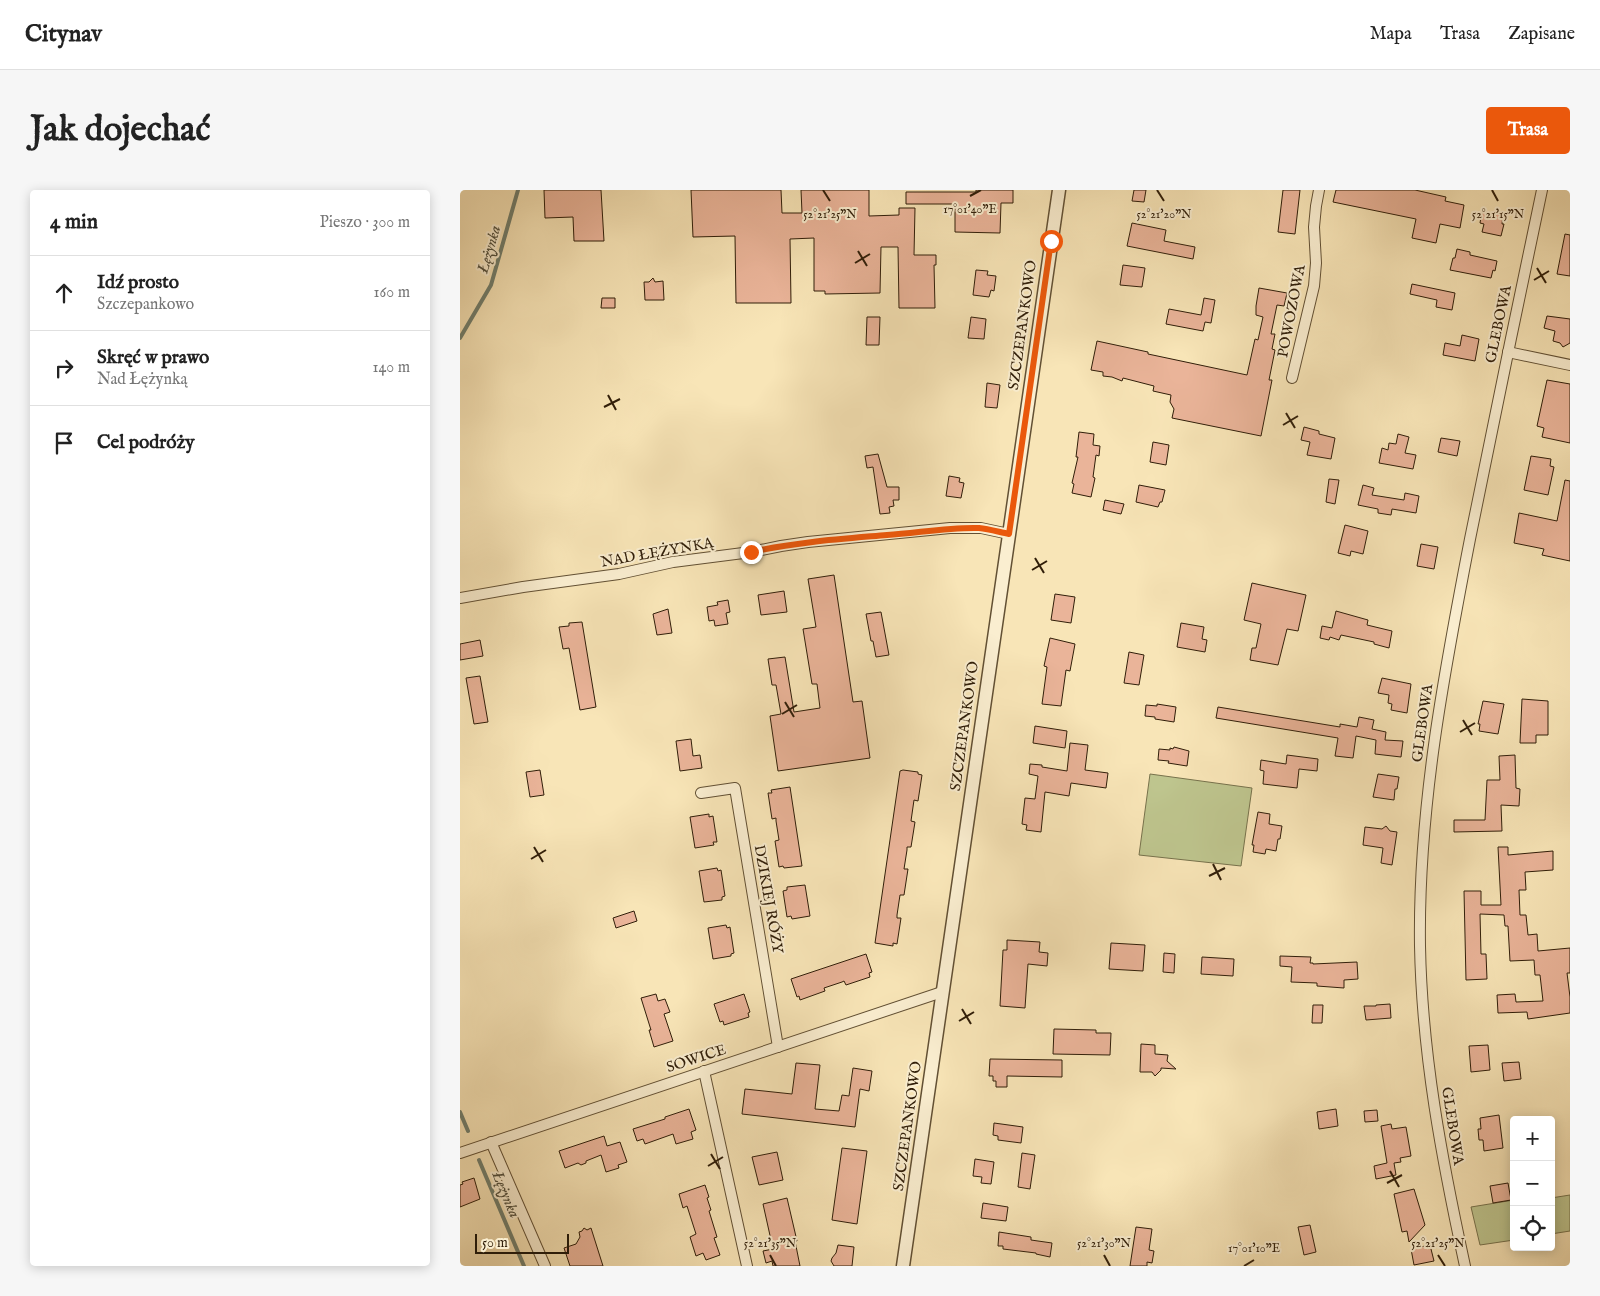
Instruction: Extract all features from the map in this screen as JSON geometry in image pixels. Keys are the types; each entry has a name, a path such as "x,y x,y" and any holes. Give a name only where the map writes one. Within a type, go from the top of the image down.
{"street":[{"name":"SZCZEPANKOWO","path":"903,1266 1059,190"},
{"name":"POWOZOWA","path":"1292,378 1314,286 1316,263 1314,227 1319,190"},
{"name":"GLEBOWA","path":"1465,1266 1447,1186 1430,1078 1423,1005 1420,947 1426,808 1437,716 1452,631 1542,190"},
{"path":"1508,352 1570,365"},
{"name":"NAD ŁĘŻYNKĄ","path":"460,598 612,575 673,562 751,552 808,542 950,528 981,528 1009,534"},
{"name":"DZIKIEJ RÓŻY","path":"702,793 735,788 778,1047"},
{"name":"SOWICE","path":"460,1153 942,992"},
{"path":"704,1072 747,1266"},
{"path":"491,1142 545,1266"}],"green space":[{"path":"1150,774 1252,788 1241,866 1139,855"},
{"path":"1570,1195 1570,1231 1555,1233 1555,1197"},
{"path":"1510,1201 1510,1241 1480,1245 1471,1207"}],"building":[{"path":"544,190 601,190 604,241 574,241 573,217 545,218"},
{"path":"691,190 781,190 782,213 802,213 801,190 869,190 869,216 899,215 899,208 915,208 914,255 936,255 936,265 934,265 935,308 899,308 898,247 881,247 880,293 825,294 825,291 814,291 814,238 790,239 791,303 736,303 735,236 693,237"},
{"path":"976,190 1013,190 1013,203 1001,203 1000,233 955,232 955,204 906,204 906,192 976,192"},
{"path":"1134,190 1146,190 1144,202 1132,201"},
{"path":"1283,190 1300,190 1295,234 1278,232"},
{"path":"1336,190 1415,190 1446,197 1445,201 1464,205 1460,228 1440,224 1436,243 1412,238 1416,219 1333,202"},
{"path":"1482,211 1503,215 1502,224 1504,224 1501,236 1482,232 1484,224 1480,223"},
{"path":"1132,223 1166,230 1164,241 1195,247 1193,259 1127,246"},
{"path":"1565,234 1570,235 1570,276 1557,274"},
{"path":"1457,249 1470,252 1470,255 1497,261 1491,278 1450,270"},
{"path":"1123,265 1145,268 1142,287 1120,285"},
{"path":"976,270 988,271 987,275 996,276 994,291 991,290 989,297 973,295"},
{"path":"653,278 655,282 663,281 664,300 645,300 644,282 649,282"},
{"path":"1412,284 1455,293 1452,310 1436,307 1437,300 1410,294"},
{"path":"1259,288 1287,293 1284,306 1277,305 1271,334 1275,334 1272,349 1275,350 1269,380 1272,380 1261,436 1172,418 1174,409 1170,402 1171,395 1153,391 1154,386 1123,378 1122,381 1103,376 1103,372 1091,370 1097,341 1247,375 1255,339 1258,340 1263,317 1256,315"},
{"path":"602,298 615,298 615,308 601,308"},
{"path":"1204,298 1215,300 1211,323 1205,322 1203,331 1166,324 1169,309 1201,315"},
{"path":"1547,316 1570,319 1570,343 1563,347 1560,343 1553,341 1555,331 1544,328"},
{"path":"867,317 880,317 879,345 866,345"},
{"path":"971,317 986,319 984,339 968,338"},
{"path":"1462,335 1479,339 1475,361 1443,355 1445,343 1460,346"},
{"path":"1547,380 1570,384 1570,443 1542,437 1544,428 1537,426"},
{"path":"987,383 1000,385 997,408 985,407"},
{"path":"1304,427 1319,431 1319,434 1335,438 1331,459 1307,455 1310,442 1301,440"},
{"path":"1079,432 1094,434 1093,445 1100,446 1099,456 1096,455 1093,477 1095,478 1091,497 1072,493 1074,484 1072,483 1078,457 1076,457"},
{"path":"1398,434 1409,437 1405,453 1416,455 1413,469 1379,463 1382,448 1388,450 1389,443 1396,444"},
{"path":"1441,438 1460,441 1457,456 1438,452"},
{"path":"1153,442 1169,445 1166,465 1150,462"},
{"path":"878,454 887,487 899,487 899,500 893,500 894,506 889,507 890,513 880,514 873,467 867,468 865,456"},
{"path":"1531,456 1551,459 1550,466 1554,467 1548,495 1524,490"},
{"path":"949,476 960,478 959,482 964,483 961,498 946,496"},
{"path":"1329,479 1339,480 1335,504 1326,502"},
{"path":"1565,480 1570,481 1570,561 1542,555 1544,549 1514,543 1519,513 1557,521"},
{"path":"1139,485 1165,490 1162,502 1160,502 1158,507 1136,502"},
{"path":"1363,485 1374,488 1372,495 1404,500 1405,493 1419,496 1416,513 1392,509 1391,515 1378,513 1378,509 1358,505"},
{"path":"1105,500 1124,504 1121,514 1103,510"},
{"path":"1345,525 1368,531 1363,554 1351,551 1350,556 1338,553"},
{"path":"1421,544 1438,547 1434,569 1417,566"},
{"path":"834,575 853,702 862,701 870,758 778,771 770,716 781,714 776,685 772,685 768,659 785,657 794,712 820,708 817,684 812,684 803,629 816,627 808,579"},
{"path":"1252,583 1306,595 1298,631 1287,629 1278,665 1250,660 1252,648 1256,648 1261,624 1244,620"},
{"path":"784,591 787,612 761,615 758,595"},
{"path":"1055,594 1075,597 1071,623 1051,620"},
{"path":"728,600 730,612 726,613 728,624 715,626 714,620 709,621 707,607 718,605 717,602"},
{"path":"668,609 672,633 657,635 653,614"},
{"path":"1336,611 1368,620 1367,625 1392,631 1389,648 1374,644 1374,642 1341,635 1339,640 1330,637 1329,640 1320,638 1322,626 1332,628"},
{"path":"881,612 889,655 876,657 866,614"},
{"path":"582,622 596,707 580,710 569,648 563,649 559,627 569,626 569,623"},
{"path":"1181,623 1204,627 1202,639 1207,640 1205,652 1177,647"},
{"path":"1050,638 1075,644 1070,671 1066,670 1061,706 1042,704 1047,667 1044,666"},
{"path":"480,640 483,656 460,660 460,644"},
{"path":"1129,652 1144,655 1139,685 1124,683"},
{"path":"480,676 488,722 474,724 466,678"},
{"path":"1382,678 1411,684 1407,713 1391,710 1392,704 1388,703 1389,695 1378,693"},
{"path":"1522,699 1548,701 1548,735 1536,735 1536,743 1520,743"},
{"path":"1483,701 1504,704 1498,734 1479,731 1480,724 1478,724"},
{"path":"1157,704 1176,707 1174,722 1145,716 1146,705 1157,706"},
{"path":"1218,707 1340,727 1340,724 1357,727 1359,717 1374,720 1372,729 1386,732 1385,740 1403,741 1401,757 1375,754 1376,740 1356,736 1353,758 1335,756 1338,738 1216,718"},
{"path":"1035,726 1067,731 1065,748 1033,743"},
{"path":"691,739 693,756 700,755 702,768 680,771 676,741"},
{"path":"1070,743 1088,745 1085,770 1108,773 1106,788 1071,783 1069,796 1045,792 1041,832 1026,830 1027,825 1022,824 1025,798 1035,799 1038,776 1029,774 1030,764 1067,771"},
{"path":"1174,747 1189,751 1187,766 1158,760 1159,749 1170,750 1170,748 1173,749"},
{"path":"1287,755 1318,759 1317,771 1299,769 1297,788 1263,784 1264,771 1260,770 1261,760 1286,764"},
{"path":"1515,755 1516,788 1520,789 1519,806 1501,805 1502,831 1454,832 1454,820 1485,820 1487,780 1500,780 1499,756"},
{"path":"540,770 544,795 530,797 526,772"},
{"path":"900,771 918,772 918,774 922,775 918,801 914,800 911,821 915,822 911,847 907,847 904,869 908,869 904,895 900,895 897,915 897,918 901,918 897,944 893,943 893,946 875,943"},
{"path":"1378,774 1399,777 1394,800 1373,797"},
{"path":"790,787 802,866 784,868 783,866 779,867 775,841 779,840 776,818 772,819 768,793 772,793 771,790"},
{"path":"1258,812 1270,814 1269,824 1282,826 1276,851 1266,849 1265,854 1253,852 1254,845 1252,845"},
{"path":"709,814 709,817 713,816 717,842 713,842 714,845 695,848 690,817"},
{"path":"1386,826 1390,831 1397,832 1392,865 1381,863 1383,848 1363,845 1365,827 1382,829"},
{"path":"1498,847 1508,847 1508,855 1553,851 1553,870 1525,872 1526,890 1519,890 1520,915 1526,915 1528,935 1537,934 1538,951 1570,948 1570,973 1567,973 1570,1013 1528,1019 1527,1012 1498,1013 1497,995 1515,994 1516,1002 1543,1001 1540,975 1535,975 1534,960 1510,961 1508,926 1505,926 1504,915 1480,914 1481,954 1486,954 1487,979 1466,980 1464,891 1481,891 1481,905 1501,905"},
{"path":"717,868 718,871 721,870 725,896 722,897 722,900 704,902 699,871"},
{"path":"805,885 810,916 792,919 791,916 787,917 783,891 787,890 787,887"},
{"path":"634,911 637,921 616,928 613,918"},
{"path":"726,925 727,928 730,927 734,953 731,956 713,959 708,928"},
{"path":"1007,940 1040,942 1039,952 1048,953 1047,966 1028,964 1025,1008 1000,1006 1003,950 1007,950"},
{"path":"1111,943 1145,945 1143,971 1109,969"},
{"path":"1164,953 1175,954 1174,973 1163,972"},
{"path":"866,954 872,972 869,973 870,977 846,985 844,981 824,988 825,991 800,1000 799,996 797,997 791,979"},
{"path":"1280,956 1311,957 1310,963 1313,964 1357,962 1358,979 1344,980 1344,988 1317,986 1317,983 1291,982 1292,967 1280,966"},
{"path":"1202,957 1234,959 1233,976 1201,974"},
{"path":"656,994 658,1001 665,999 670,1012 664,1014 673,1041 654,1047 641,998"},
{"path":"744,994 750,1012 748,1013 749,1017 724,1025 723,1021 720,1022 714,1004"},
{"path":"1390,1004 1391,1018 1366,1020 1364,1006"},
{"path":"1313,1005 1323,1005 1322,1023 1312,1023"},
{"path":"1054,1029 1096,1030 1096,1033 1111,1033 1110,1055 1053,1054"},
{"path":"1141,1044 1155,1045 1155,1054 1168,1055 1167,1061 1176,1069 1161,1068 1155,1076 1152,1072 1140,1072"},
{"path":"1488,1045 1490,1070 1471,1072 1469,1046"},
{"path":"990,1059 1062,1060 1062,1077 1007,1076 1007,1087 996,1087 996,1081 993,1081 993,1076 989,1076"},
{"path":"1519,1062 1521,1079 1504,1081 1502,1063"},
{"path":"796,1063 820,1065 815,1109 839,1111 842,1095 849,1096 853,1068 872,1071 869,1091 860,1089 855,1127 742,1114 745,1089 792,1094"},
{"path":"689,1109 696,1130 691,1132 693,1139 676,1144 673,1134 645,1144 643,1139 637,1141 633,1129"},
{"path":"1336,1109 1338,1126 1319,1129 1317,1112"},
{"path":"1377,1110 1378,1121 1365,1122 1364,1111"},
{"path":"1499,1115 1503,1148 1484,1151 1483,1140 1479,1140 1480,1118"},
{"path":"994,1123 1023,1127 1021,1143 998,1140 998,1136 993,1135"},
{"path":"1391,1124 1392,1129 1406,1127 1411,1156 1400,1158 1401,1162 1394,1163 1396,1175 1376,1179 1374,1166 1387,1163 1381,1126"},
{"path":"604,1136 607,1146 620,1142 627,1162 618,1165 619,1168 606,1172 601,1155 581,1165 578,1163 565,1168 559,1151"},
{"path":"842,1148 867,1151 857,1224 832,1220"},
{"path":"777,1152 783,1180 759,1185 752,1157"},
{"path":"1022,1153 1035,1155 1030,1189 1018,1187"},
{"path":"975,1159 994,1162 991,1184 981,1183 982,1177 973,1176"},
{"path":"474,1178 480,1199 460,1207 460,1185 463,1184 462,1182"},
{"path":"1508,1183 1510,1200 1493,1203 1490,1186"},
{"path":"705,1185 711,1210 709,1211 717,1237 714,1238 720,1255 706,1260 703,1253 696,1256 690,1237 696,1234 687,1206 683,1208 679,1194"},
{"path":"1414,1189 1425,1225 1409,1242 1407,1231 1402,1232 1394,1194"},
{"path":"787,1198 797,1241 795,1241 800,1266 773,1266 772,1261 766,1263 763,1251 773,1249 763,1204"},
{"path":"983,1203 1008,1207 1006,1221 981,1218"},
{"path":"1310,1225 1316,1252 1304,1255 1298,1227"},
{"path":"1136,1227 1152,1229 1149,1250 1154,1251 1152,1263 1147,1262 1147,1266 1130,1266"},
{"path":"584,1228 587,1230 591,1228 603,1266 570,1266 564,1248 576,1244 580,1237 579,1232"},
{"path":"999,1232 1031,1237 1031,1240 1052,1243 1050,1257 1036,1253 1003,1249 1003,1246 998,1246"},
{"path":"838,1245 854,1247 852,1266 834,1266 831,1261"},
{"path":"1430,1245 1434,1261 1414,1265 1411,1249"}],"waterway":[{"name":"Łężynka","path":"460,338 491,285 518,190"},
{"name":"Łężynka","path":"460,1112 468,1131"},
{"name":"Łężynka","path":"479,1160 524,1266"}],"route":[{"path":"751,552 808,542 950,528 981,528 1009,534 1051,241"}]}
